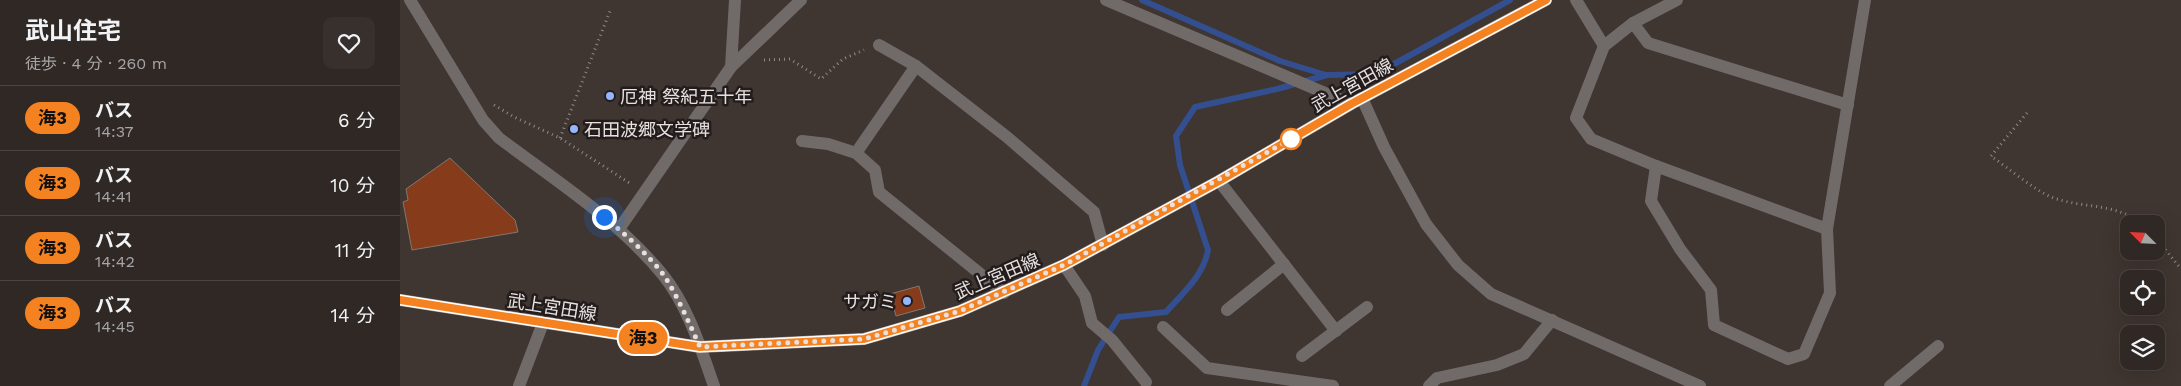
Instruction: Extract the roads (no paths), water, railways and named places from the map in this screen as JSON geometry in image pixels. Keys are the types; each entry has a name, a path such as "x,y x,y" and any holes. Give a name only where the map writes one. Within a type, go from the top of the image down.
{"main road":[{"name":"武上宮田線","path":"400,300 700,347 864,339 960,311 1064,265 1219,181 1356,101 1546,0"}],"street":[{"path":"410,0 483,120 499,138 619,229 664,276 682,307 700,347 714,386"},
{"path":"734,63 735,0"},
{"path":"619,229 734,63 801,0"},
{"path":"1106,0 1356,101 1384,147 1426,224 1458,265 1490,294 1700,386"},
{"path":"1576,0 1604,46"},
{"path":"1677,0 1634,23 1604,46 1576,118 1591,139 1656,166 1827,229"},
{"path":"1656,166 1651,201 1680,249 1711,290 1714,325 1788,359 1804,354 1830,293 1827,229 1865,0"},
{"path":"1634,23 1648,43 1848,105"},
{"path":"879,45 916,66 1007,137 1094,212 1103,245"},
{"path":"856,153 916,66"},
{"path":"802,140 828,144 856,153 875,170 879,192 1004,293"},
{"path":"1219,181 1336,331"},
{"path":"1227,310 1284,264"},
{"path":"1064,265 1085,296 1092,323 1112,340 1146,382"},
{"path":"1302,356 1367,307"},
{"path":"1429,386 1437,378 1497,365 1524,354 1552,320"},
{"path":"519,386 543,323"},
{"path":"1162,326 1208,368 1327,385"},
{"path":"1890,386 1938,346"}],"waterway":[{"path":"1142,0 1280,61 1326,75"},
{"path":"1084,386 1098,350 1119,317 1166,312 1192,284 1206,259 1208,250 1180,165 1176,136 1195,107 1277,89 1327,75 1376,74 1510,0"}],"place":[{"name":"厄神 祭紀五十年","path":"610,96"},
{"name":"石田波郷文学碑","path":"574,129"},
{"name":"サガミ","path":"907,301"}]}
